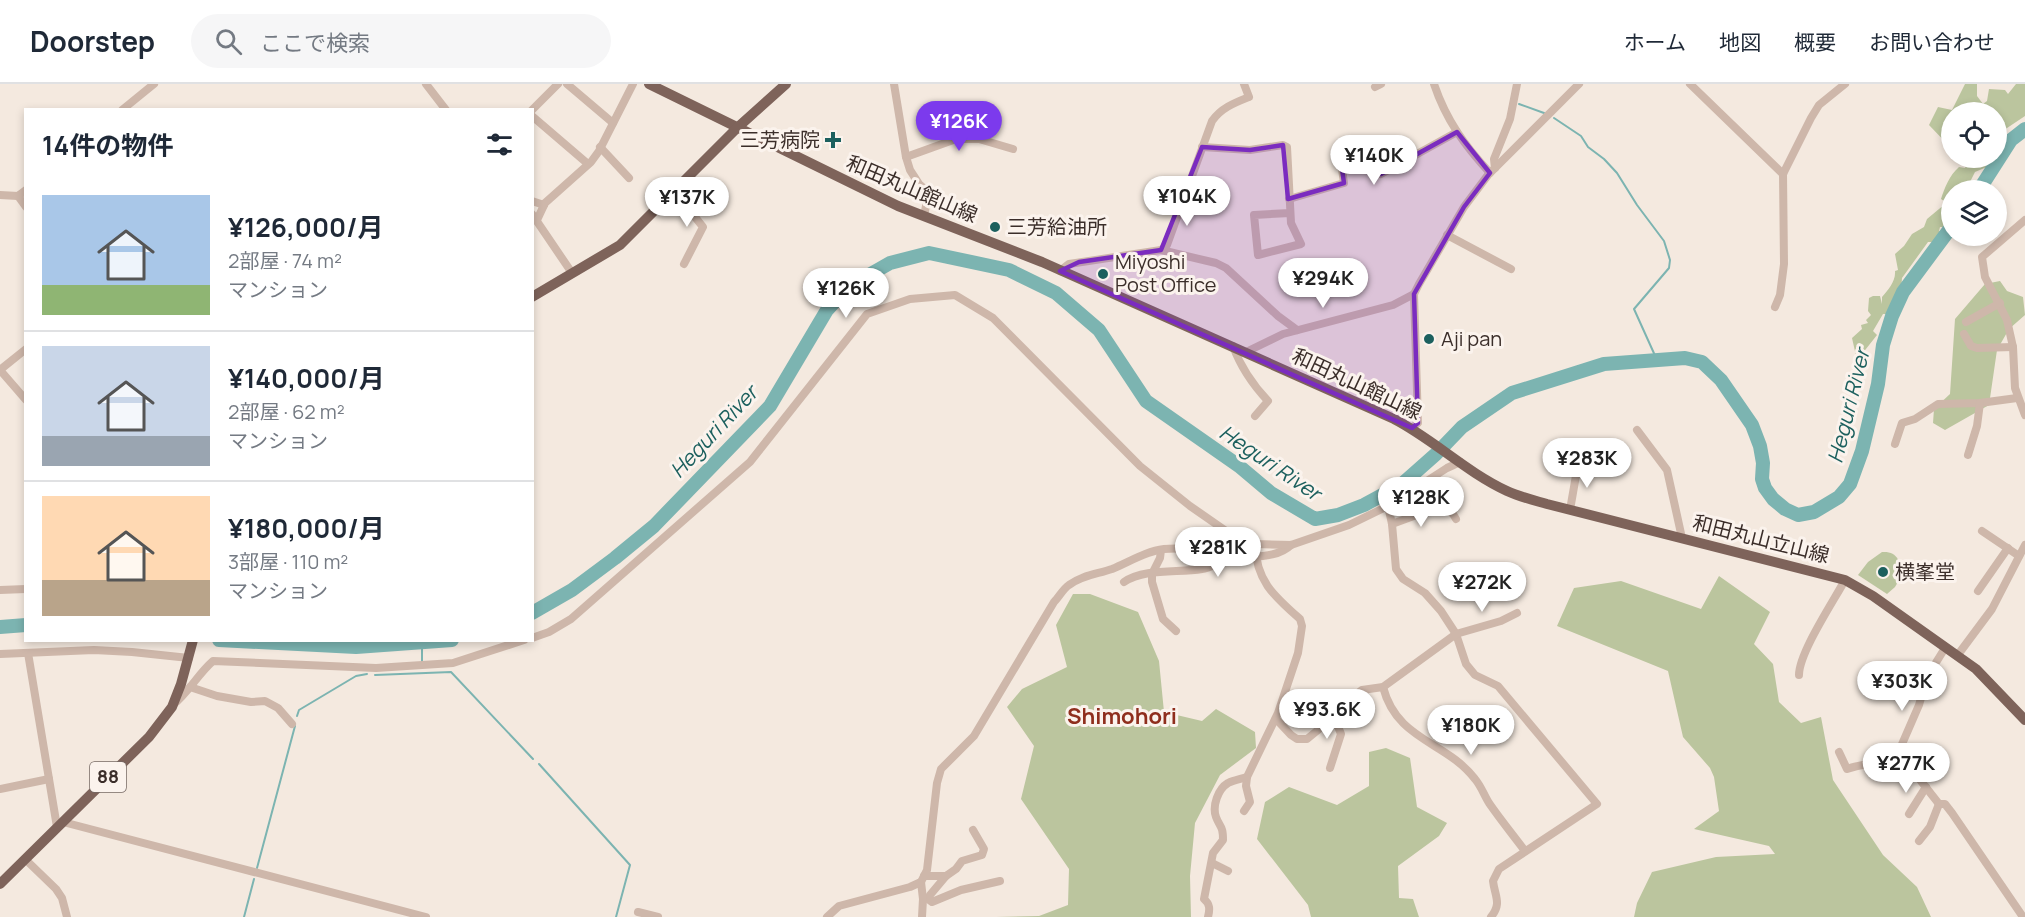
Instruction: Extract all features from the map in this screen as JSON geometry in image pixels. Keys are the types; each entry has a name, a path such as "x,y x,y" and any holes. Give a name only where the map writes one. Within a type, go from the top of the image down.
{"main road":[{"name":"和田丸山館山線","path":"649,84 889,202 1042,262 1233,346 1414,430 1458,460"},
{"path":"534,296 620,245 737,128 786,84"},
{"name":"和田丸山立山線","path":"1458,460 1507,491 1570,510 1845,580 1873,596 1989,680 2025,720"},
{"name":"88","path":"0,884 149,737 172,707 193,642"}],"street":[{"path":"124,108 154,84"},
{"path":"426,84 444,108"},
{"path":"534,108 558,84"},
{"path":"567,84 613,123"},
{"path":"572,273 535,217 544,205 588,164 600,147 633,84"},
{"path":"894,84 906,157 910,170 928,196 924,216"},
{"path":"1161,250 1167,245 1212,121 1218,112 1227,106 1249,97 1244,84"},
{"path":"1434,84 1447,116 1467,148 1492,171"},
{"path":"1492,171 1494,159 1510,119 1517,84"},
{"path":"1414,430 1418,423 1414,294 1464,207 1492,171 1579,84"},
{"path":"1690,84 1783,174"},
{"path":"1775,307 1781,288 1784,264 1783,174 1819,105 1845,84"},
{"path":"534,118 588,164"},
{"path":"1289,199 1344,183 1341,169 1375,163 1381,174 1457,132"},
{"path":"906,157 956,139 979,139 1013,149"},
{"path":"1202,147 1250,150 1283,145 1287,147 1290,213 1301,244 1258,255 1254,215 1290,213"},
{"path":"600,147 629,178"},
{"path":"0,195 18,196 24,192"},
{"path":"673,192 703,227 684,264"},
{"path":"18,196 24,204"},
{"path":"534,202 544,205"},
{"path":"2025,220 1982,257 1985,277 2007,320 2013,347 2017,398 2025,412"},
{"path":"1447,235 1511,269"},
{"path":"1060,271 1069,264 1161,250 1216,262 1226,268 1278,316 1297,330"},
{"path":"1246,352 1283,334 1393,305 1414,294"},
{"path":"534,637 572,619 750,462 867,314 910,299 955,295 993,318 1140,466 1190,506 1240,539 1255,544 1291,545 1349,525 1388,506 1458,460"},
{"path":"1966,322 2000,303"},
{"path":"1964,334 1971,346 1977,348 2013,347"},
{"path":"1233,346 1240,364 1254,386 1268,401 1255,416"},
{"path":"24,351 0,370 24,398"},
{"path":"2014,364 2025,364"},
{"path":"1895,444 1902,423 1915,419 1938,404 1980,403 2017,398"},
{"path":"1968,455 1977,426 1980,403"},
{"path":"1637,430 1667,470 1682,538"},
{"path":"1570,510 1578,464"},
{"path":"1388,506 1396,569 1403,579 1430,599 1441,611 1456,634 1466,664 1475,675 1498,686 1597,804 1499,868 1493,881 1498,903 1491,917"},
{"path":"1392,524 1438,507 1447,508 1456,519"},
{"path":"1982,531 2019,556"},
{"path":"922,917 923,879 927,870 937,783 941,769 974,736 1054,602 1068,585 1082,577 1161,550 1220,549 1240,539"},
{"path":"1244,811 1250,802 1246,786 1247,777 1276,719 1298,653 1302,626 1300,619 1263,582 1255,556 1255,544"},
{"path":"1124,582 1145,573 1204,569 1228,560 1284,552 1291,545"},
{"path":"1957,656 1992,609 2025,545"},
{"path":"1978,591 2008,548"},
{"path":"1161,550 1160,558 1152,574 1152,582 1163,619 1176,631"},
{"path":"1798,675 1804,653 1845,580"},
{"path":"0,590 24,590"},
{"path":"1276,719 1290,735 1297,739 1307,739 1362,690 1383,687 1456,634 1501,621 1517,612"},
{"path":"172,707 213,661 376,668 453,663 518,642"},
{"path":"1839,752 1847,769 1896,758 1920,705 1927,677 1945,648"},
{"path":"0,654 94,650 190,655"},
{"path":"28,653 49,779 60,825 426,917"},
{"path":"190,687 217,696 251,702 265,701 278,708 292,724"},
{"path":"1383,687 1387,702 1393,712 1408,728 1464,767 1476,780 1488,801 1525,851"},
{"path":"1330,768 1341,734 1334,714"},
{"path":"1899,753 1939,804"},
{"path":"1208,917 1210,912 1208,903 1204,899 1204,892 1214,853 1223,840 1222,826 1216,819 1214,808 1218,796 1229,782 1247,777"},
{"path":"0,789 49,779"},
{"path":"1909,814 1926,787"},
{"path":"1919,841 1930,827 1939,804"},
{"path":"1939,804 1945,804 1952,813 2023,917"},
{"path":"973,830 984,849 982,855 962,861 946,876 928,899 932,902 961,890 1000,882"},
{"path":"25,859 56,889 62,898 67,917"},
{"path":"1212,863 1228,871"},
{"path":"827,917 839,906 910,887 923,879 946,876"},
{"path":"638,912 658,917"}],"highlighted area":[{"path":"1457,132 1490,173 1464,207 1414,294 1418,423 1412,428 1060,271 1079,262 1161,250 1202,147 1250,150 1283,145 1288,199 1344,183 1342,169 1375,163 1381,174"}],"green space":[{"path":"1965,84 1977,84 1977,96 1982,102 1956,102"},
{"path":"2016,84 2025,84 2025,116 2007,128 2007,102 1986,102 1989,89 2005,90 2008,94"},
{"path":"1938,107 1941,108 1941,138 1929,125"},
{"path":"1958,168 1984,168 1975,172 1971,180 1949,180"},
{"path":"1941,207 1939,231 1941,232 1934,242 1928,242 1902,278 1901,292 1894,308 1888,314 1883,314 1873,331 1877,335 1862,354 1859,369 1852,338 1862,329 1861,325 1868,323 1866,320 1871,315 1868,311 1869,298 1880,296 1882,304 1882,297 1893,282 1895,271 1898,270 1895,254 1912,234 1924,227 1927,219"},
{"path":"2000,281 2007,291 2023,297 2025,315 2009,329 1997,350 1989,405 1945,430 1933,423 1934,409 1950,394 1955,319 1985,284"},
{"path":"1882,552 1895,555 1902,575 1895,587 1887,594 1858,575 1868,562"},
{"path":"1719,576 1770,612 1754,644 1773,664 1779,702 1801,723 1821,717 1833,780 1883,855 1917,887 1931,917 1634,917 1637,903 1652,872 1716,857 1775,854 1769,846 1694,829 1719,811 1714,777 1710,768 1683,737 1668,671 1557,626 1574,588 1621,581 1701,609"},
{"path":"1073,594 1090,594 1138,612 1159,661 1164,712 1202,721 1216,709 1255,732 1256,748 1220,775 1195,823 1190,876 1191,917 996,917 1039,916 1068,905 1069,869 1021,799 1034,746 1007,707 1022,689 1067,667 1056,625"},
{"path":"1386,748 1410,758 1417,807 1447,823 1439,836 1398,866 1399,898 1413,899 1419,917 1311,917 1308,905 1257,839 1265,802 1289,787 1337,805 1369,786 1369,752"}],"waterway":[{"path":"1519,104 1544,113"},
{"path":"1554,118 1581,136 1588,147 1617,173 1664,241 1670,260 1669,268 1634,309 1657,360"},
{"name":"Heguri River","path":"1985,180 2011,140 2025,129"},
{"name":"Heguri River","path":"534,612 572,590 654,526 770,406 827,310 848,287 890,263 929,253 1009,270 1056,293 1099,330 1146,401 1239,466 1271,493 1315,519 1338,515 1364,505 1401,485 1462,427 1512,393 1604,364 1685,358 1702,362 1721,380 1752,425 1760,446 1763,463 1762,479 1765,488 1785,509 1798,515 1814,512 1839,497 1850,484 1862,451 1878,384 1883,345 1892,316 1903,292 1941,241"},
{"name":"Heguri River","path":"0,627 24,625"},
{"name":"Heguri River","path":"258,642 356,647 425,642"},
{"path":"422,643 422,662"},
{"path":"375,675 451,672 533,759"},
{"path":"297,716 299,710 356,676 367,674"},
{"path":"257,868 295,726"},
{"path":"539,764 630,865 616,917"},
{"path":"244,917 254,879"}],"place":[{"name":"三芳病院","path":"833,140"},
{"name":"三芳給油所","path":"995,227"},
{"name":"Miyoshi Post Office","path":"1103,274"},
{"name":"Aji pan","path":"1429,339"},
{"name":"横峯堂","path":"1883,572"}],"district":[{"name":"Shimohori","path":"1122,716"}]}
